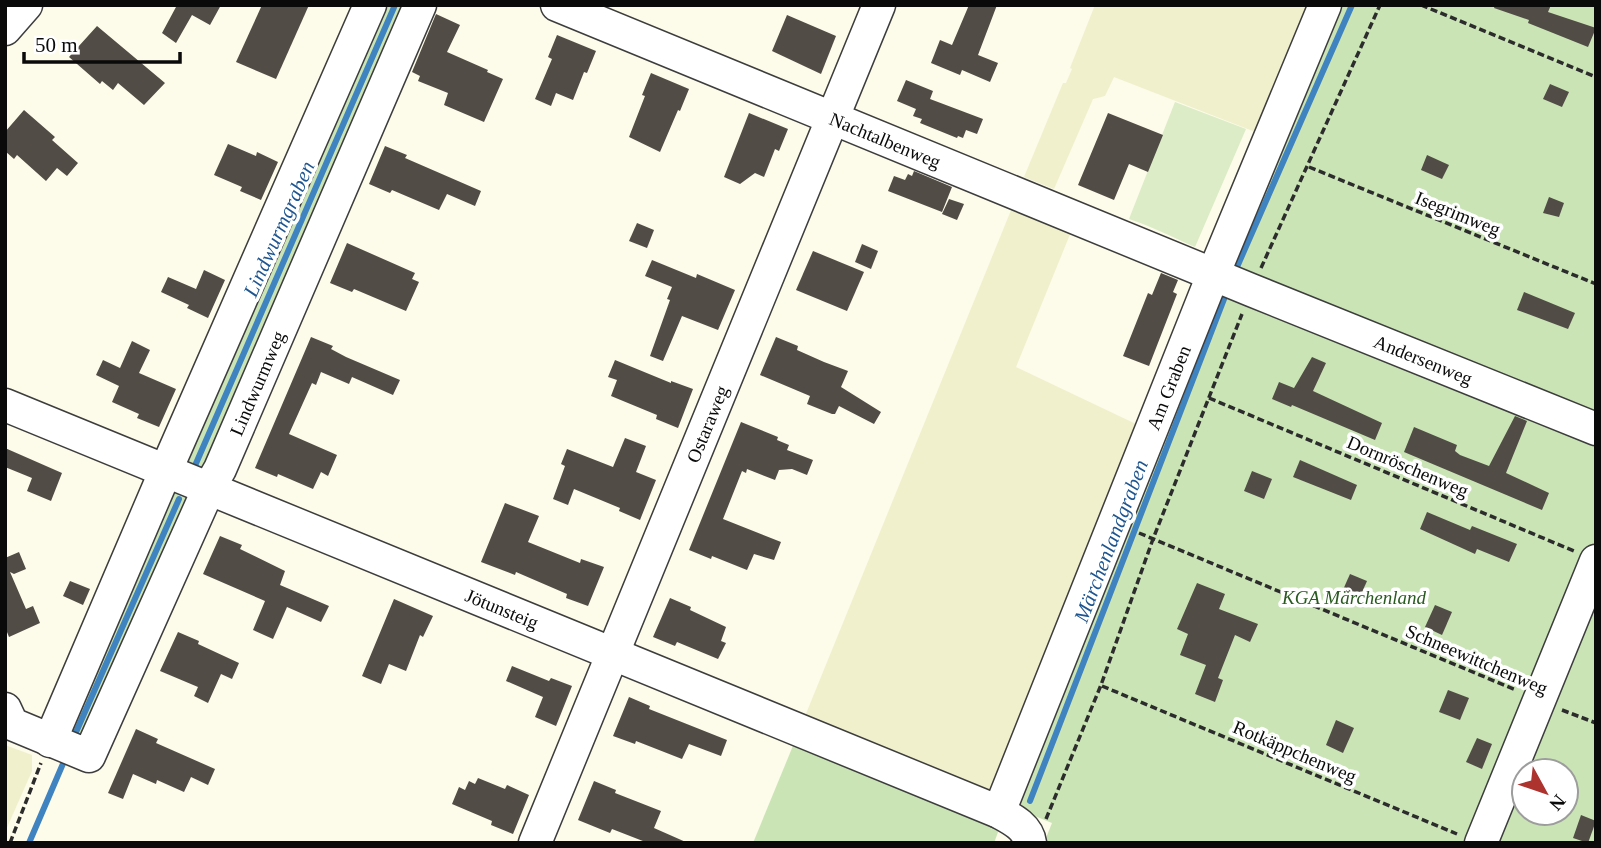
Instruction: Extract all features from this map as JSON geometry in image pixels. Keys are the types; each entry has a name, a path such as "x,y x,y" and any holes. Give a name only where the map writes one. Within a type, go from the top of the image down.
{"street":[{"path":"5,29 26,5"},
{"path":"5,709 12,724 50,741 370,5"},
{"name":"Lindwurmweg","path":"50,741 89,756 209,488 220,469 420,5"},
{"name":"Nachtalbenweg","path":"557,5 1251,290"},
{"name":"Ostaraweg","path":"535,843 879,5"},
{"name":"Am Graben","path":"999,812 1213,275 1325,5"},
{"name":"Andersenweg","path":"1251,290 1596,429"},
{"name":"Jötunsteig","path":"5,405 612,656 999,812"},
{"path":"1473,840 1540,700 1589,557"},
{"path":"999,812 1016,821 1030,840"}],"path":[{"path":"1030,840 1044,824 1101,685 1153,539 1251,290 1309,167 1380,5"},
{"path":"1421,5 1596,77"},
{"name":"Isegrimweg","path":"1309,167 1596,284"},
{"name":"Dornröschenweg","path":"1209,398 1589,557"},
{"name":"Schneewittchenweg","path":"1142,534 1596,723"},
{"name":"Rotkäppchenweg","path":"1101,685 1473,840"},
{"path":"10,843 50,741"}],"green space":[{"path":"376,5 407,5 207,472 182,466"},
{"path":"1095,5 1314,5 1258,133 1114,77 1105,96 1093,99 1054,189 1024,177 1063,83 1066,83 1072,69 1070,68"},
{"name":"KGA Märchenland","path":"1335,5 1596,5 1596,843 1044,843 1052,823 1015,808"},
{"path":"1175,102 1246,129 1195,247 1129,219"},
{"path":"1016,198 1073,227 1016,367 1138,425 993,805 801,726"},
{"path":"192,489 87,742 64,741 163,490"},
{"path":"797,736 1001,824 994,843 753,843"},
{"path":"5,745 32,755 32,771 5,832"}],"building":[{"path":"173,5 221,5 210,25 192,15 176,43 162,33 176,7"},
{"path":"262,5 309,5 276,79 236,62"},
{"path":"969,5 997,5 978,55 998,63 990,82 962,70 960,75 931,63 940,40 952,45"},
{"path":"1495,5 1551,5 1548,12 1596,28 1588,47 1528,23 1529,20 1494,8"},
{"path":"436,14 460,25 447,52 503,79 484,122 444,105 448,93 418,81 420,76 412,72"},
{"path":"787,15 836,36 821,74 772,51"},
{"path":"97,26 165,83 144,105 118,83 113,90 102,81 100,84 69,57"},
{"path":"557,35 596,51 573,100 556,93 551,106 535,99 552,59 548,57"},
{"path":"651,73 689,89 660,152 629,137"},
{"path":"906,80 933,91 930,99 983,119 977,134 966,130 963,138 957,138 920,123 922,119 913,116 916,109 897,101"},
{"path":"1550,84 1569,92 1562,107 1543,99"},
{"path":"24,110 55,137 52,140 78,163 67,176 57,168 46,181 17,155 14,159 5,151 5,132"},
{"path":"749,113 788,129 779,151 775,149 764,177 755,173 740,184 724,177"},
{"path":"1108,113 1163,135 1148,172 1129,164 1114,200 1078,185"},
{"path":"228,144 256,156 257,152 278,162 261,200 240,191 242,187 214,175"},
{"path":"385,146 407,155 405,158 481,191 475,206 447,194 439,210 392,190 390,193 369,184"},
{"path":"1427,155 1449,165 1442,179 1421,170"},
{"path":"914,171 952,187 942,212 888,191 894,176 905,180 908,174 912,176"},
{"path":"1549,197 1564,203 1559,217 1543,213"},
{"path":"949,199 964,204 957,220 942,214"},
{"path":"637,223 654,230 647,248 629,241"},
{"path":"347,243 415,273 412,279 419,282 406,311 354,289 352,292 330,283"},
{"path":"862,244 878,251 871,269 855,262"},
{"path":"813,251 864,272 847,311 796,290"},
{"path":"652,260 696,278 697,274 735,290 718,330 682,316 663,361 650,356 672,287 645,276"},
{"path":"204,270 225,280 208,318 187,308 189,305 161,292 168,277 196,289"},
{"path":"1161,273 1178,280 1173,292 1177,294 1149,366 1123,356 1148,293 1152,295"},
{"path":"1524,292 1575,313 1568,329 1517,310"},
{"path":"311,337 333,346 331,349 346,357 400,380 393,395 352,377 349,384 321,372 316,385 312,383 289,434 337,455 328,476 321,472 313,489 278,474 277,477 255,468"},
{"path":"776,337 798,346 797,350 848,371 841,387 881,412 874,424 839,406 835,414 832,414 807,404 810,396 760,375"},
{"path":"132,341 150,350 139,373 176,389 159,427 137,418 139,414 112,402 119,386 96,375 103,360 120,368"},
{"path":"1312,357 1326,363 1313,391 1382,423 1375,440 1272,399 1279,382 1294,388"},
{"path":"615,360 693,389 678,428 656,419 657,415 611,396 617,380 608,377"},
{"path":"1515,416 1527,421 1506,473 1549,493 1542,510 1404,452 1414,427 1457,445 1455,451 1460,455 1489,466"},
{"path":"741,422 778,437 777,440 789,445 787,450 813,460 807,475 792,469 779,470 775,480 747,469 746,473 742,471 723,519 781,542 774,560 754,554 747,570 689,550"},
{"path":"625,438 646,446 636,472 656,480 640,520 619,511 620,508 574,489 568,505 553,499 565,466 561,464 567,449 613,467"},
{"path":"5,448 62,473 51,501 27,491 32,478 5,467"},
{"path":"1300,460 1357,485 1351,500 1293,477"},
{"path":"1252,471 1272,479 1264,499 1244,491"},
{"path":"505,503 539,516 528,542 580,563 581,559 604,567 588,606 566,598 567,594 516,572 515,575 481,562"},
{"path":"1427,512 1470,530 1472,526 1517,544 1509,562 1477,549 1475,554 1420,529"},
{"path":"220,536 242,545 240,549 285,571 280,585 329,606 321,622 287,607 273,639 253,630 265,601 203,574"},
{"path":"19,552 26,569 14,574 10,572 26,609 33,606 40,623 9,637 5,627 5,558"},
{"path":"1350,574 1367,581 1359,599 1342,592"},
{"path":"70,581 90,589 83,605 63,596"},
{"path":"1197,583 1225,594 1219,609 1258,624 1250,642 1235,635 1218,678 1223,680 1215,702 1195,694 1206,665 1180,655 1188,634 1177,629"},
{"path":"670,598 726,627 721,641 726,643 718,659 677,642 675,646 653,637"},
{"path":"394,599 433,616 423,637 420,635 406,671 389,664 381,684 362,676"},
{"path":"1435,605 1452,612 1442,635 1425,627"},
{"path":"178,632 239,663 232,679 221,674 208,703 194,696 198,687 160,671"},
{"path":"512,666 549,681 551,678 572,686 556,726 535,717 543,697 506,681"},
{"path":"1448,690 1469,698 1460,720 1439,712"},
{"path":"629,697 650,706 649,709 727,740 721,756 689,744 682,759 636,741 635,744 613,736"},
{"path":"1336,720 1354,728 1343,753 1326,745"},
{"path":"136,729 158,739 156,743 215,769 208,785 191,777 184,792 157,780 156,784 133,774 123,799 108,793"},
{"path":"1477,738 1492,744 1482,769 1466,762"},
{"path":"478,778 505,789 507,785 529,795 513,834 491,825 492,821 452,804 459,787 465,790 469,781 475,784"},
{"path":"594,781 616,790 615,793 661,811 654,828 688,843 648,843 612,829 610,833 578,820"},
{"path":"1581,815 1596,821 1588,843 1573,838 1577,827 1580,827"}],"waterway":[{"name":"Lindwurmgraben","path":"194,468 395,5"},
{"name":"Märchenlandgraben","path":"1237,267 1352,5"},
{"name":"Märchenlandgraben","path":"1030,801 1226,294"},
{"name":"Lindwurmgraben","path":"73,739 179,499"},
{"name":"Lindwurmgraben","path":"29,843 65,759"}]}
